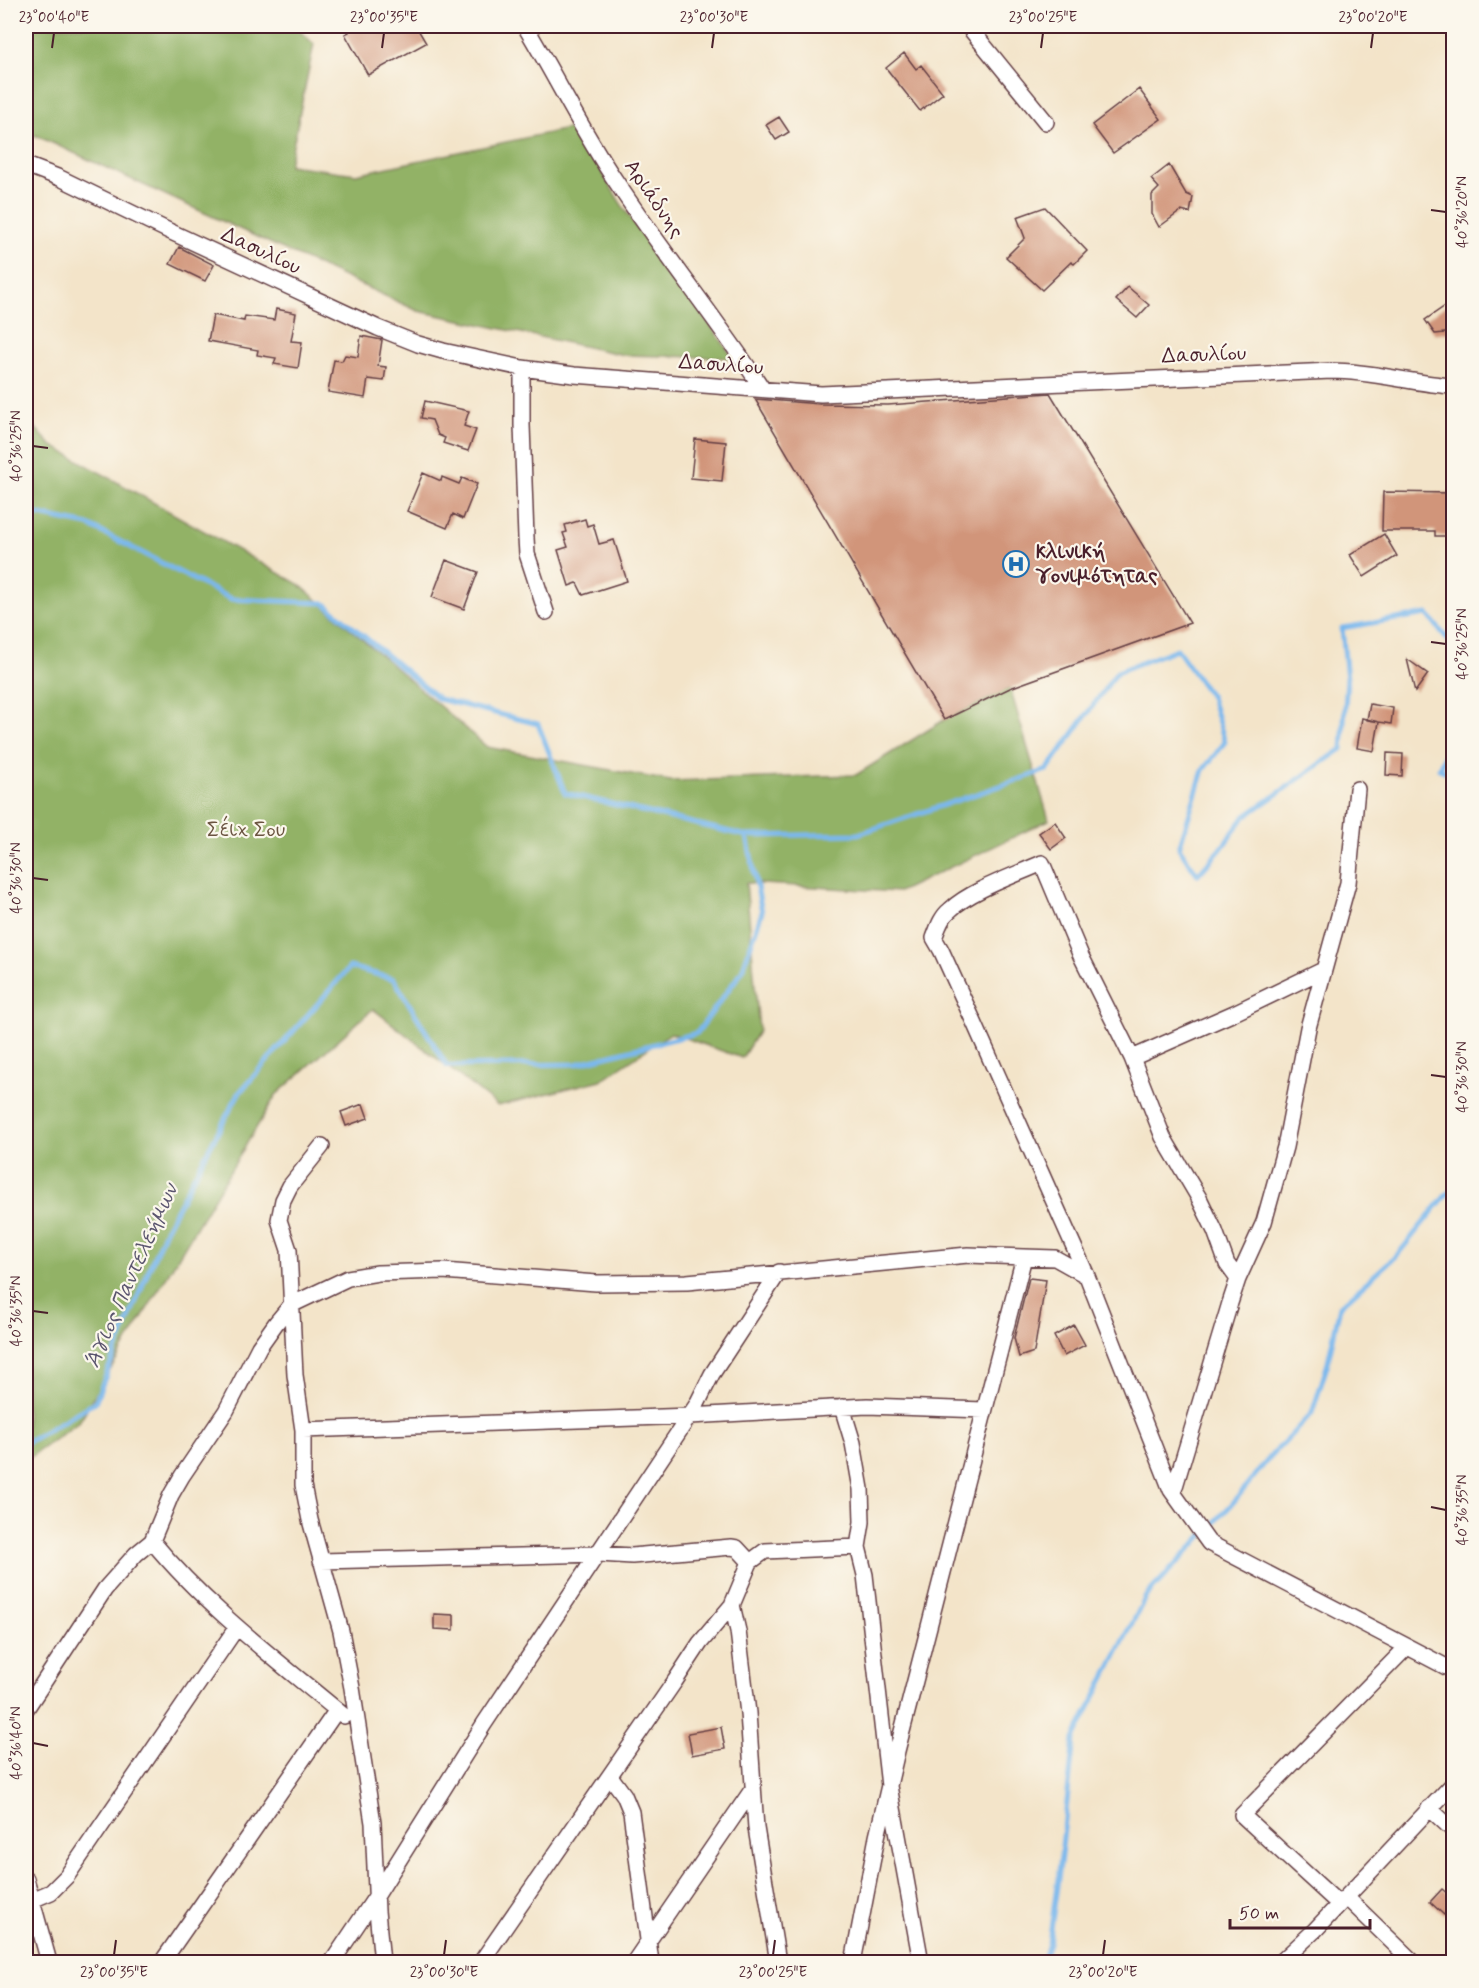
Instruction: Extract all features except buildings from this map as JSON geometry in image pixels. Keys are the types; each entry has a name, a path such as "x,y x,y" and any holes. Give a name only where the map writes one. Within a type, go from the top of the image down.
{"street":[{"name":"Αριάδνης","path":"525,26 642,222 762,388"},
{"path":"968,26 1046,122"},
{"name":"Δασυλίου","path":"26,165 60,178 378,328 434,348 522,368 574,375 821,394 1332,371 1363,372 1454,386"},
{"path":"522,368 527,554 546,612"},
{"path":"1173,1493 1207,1374 1238,1279 1264,1222 1285,1147 1308,1028 1348,883 1357,789"},
{"path":"1238,1279 1227,1264 1215,1231 1199,1198 1163,1137 1132,1058 1082,956 1042,862 962,901 950,910 942,920 934,938 1087,1276 1173,1493 1209,1543 1454,1671"},
{"path":"1132,1058 1234,1013 1323,970"},
{"path":"322,1146 290,1186 280,1210 281,1230 289,1250 296,1376 303,1430 303,1485 310,1520 346,1654 373,1823 382,1962"},
{"path":"26,1709 105,1589 136,1554 152,1541 171,1495 226,1411 259,1347 276,1323 291,1305 348,1278 378,1273 461,1272 615,1283 687,1282 968,1256 1055,1258 1087,1276"},
{"path":"853,1962 889,1786 1024,1257"},
{"path":"332,1962 377,1895 484,1724 690,1416 723,1356 779,1272"},
{"path":"303,1430 690,1416 842,1407 984,1410"},
{"path":"842,1407 853,1443 861,1489 862,1522 858,1547 865,1575 889,1786 921,1962"},
{"path":"152,1541 174,1568 237,1627 358,1728"},
{"path":"321,1561 599,1554 632,1556 731,1547 737,1548 750,1562"},
{"path":"481,1962 675,1681 687,1659 732,1605 750,1562 765,1551 858,1547"},
{"path":"732,1605 738,1631 748,1713 756,1828 778,1962"},
{"path":"32,1900 51,1892 68,1876 237,1627"},
{"path":"1407,1647 1242,1815 1413,1962"},
{"path":"162,1962 336,1710"},
{"path":"610,1776 624,1795 631,1812 651,1962"},
{"path":"1281,1962 1296,1950 1454,1783"},
{"path":"634,1962 752,1790"},
{"path":"1429,1808 1454,1832"},
{"path":"26,1879 49,1962"}],"green space":[{"path":"26,26 294,26 314,44 289,165 356,174 576,127 627,213 733,358 624,355 418,311 37,136 26,134"},
{"name":"Σέιχ Σου","path":"26,418 51,445 300,585 487,747 670,781 856,775 944,720 1010,688 1049,820 899,892 746,883 759,1030 742,1058 671,1033 601,1080 498,1106 373,1009 276,1095 79,1422 26,1460"}],"waterway":[{"path":"26,512 88,525 231,599 324,603 439,699 538,724 565,793 747,836"},
{"name":"Άγιος Παντελεήμων","path":"26,1443 95,1402 165,1230 239,1093 350,967 394,979 447,1066 576,1064 697,1033 742,971 762,912 747,836 858,834 1047,770 1117,672 1177,649 1211,697 1225,742 1203,770 1179,848 1198,875 1221,849 1244,817 1342,749 1347,679 1342,628 1427,614 1454,647"},
{"name":"Άγιος Παντελεήμων","path":"1454,732 1439,769 1454,775"},
{"path":"1043,1962 1049,1943 1060,1864 1074,1739 1146,1596 1232,1504 1270,1457 1312,1413 1327,1366 1340,1306 1398,1254 1446,1195 1454,1189"}],"place":[{"name":"κλινική γονιμότητας","path":"1016,564"}]}
